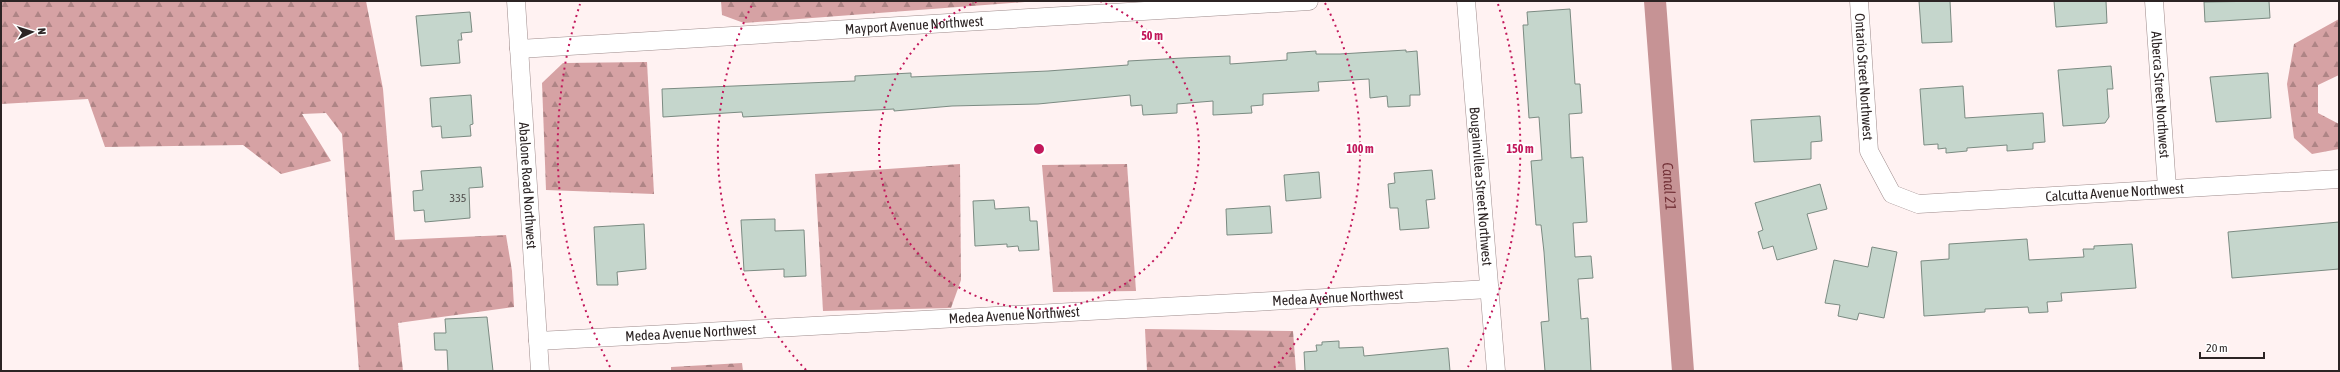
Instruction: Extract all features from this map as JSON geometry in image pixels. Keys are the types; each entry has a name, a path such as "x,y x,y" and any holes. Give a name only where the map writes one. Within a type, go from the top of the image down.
{"street":[{"name":"Abalone Road Northwest","path":"516,1 540,371"},
{"name":"Mayport Avenue Northwest","path":"519,48 1309,1"},
{"name":"Bougainvillea Street Northwest","path":"1466,1 1496,371"},
{"name":"Ontario Street Northwest","path":"1859,1 1869,151 1892,194"},
{"name":"Alberca Street Northwest","path":"2154,1 2167,188"},
{"name":"Calcutta Avenue Northwest","path":"1892,194 1918,204 2167,188 2339,179"},
{"name":"Medea Avenue Northwest","path":"538,341 1490,289"}],"green space":[{"path":"1,1 366,1 383,89 395,240 506,235 512,271 514,307 398,323 403,371 359,371 342,134 326,113 302,114 331,161 281,174 243,145 105,147 88,99 1,104"},
{"path":"721,1 1025,2 744,23 722,15"},
{"path":"2339,19 2339,75 2318,85 2318,113 2339,124 2339,149 2312,154 2294,138 2287,84 2294,44"},
{"path":"647,62 654,194 546,190 542,83 563,63"},
{"path":"960,164 961,280 951,308 823,311 815,174"},
{"path":"1127,164 1136,291 1053,292 1042,165"},
{"path":"1145,329 1293,331 1296,371 1147,371"},
{"path":"742,363 743,371 671,371 671,367"}],"building":[{"path":"1919,1 1950,1 1952,42 1922,43"},
{"path":"2054,1 2106,1 2107,23 2056,27"},
{"path":"2269,1 2270,18 2205,22 2204,2"},
{"path":"1570,9 1575,84 1580,84 1582,113 1569,114 1571,158 1583,157 1587,222 1573,223 1575,257 1591,256 1593,278 1578,279 1581,319 1588,318 1591,371 1545,371 1541,322 1549,321 1541,225 1536,225 1531,161 1542,160 1539,117 1529,118 1523,25 1528,25 1527,12"},
{"path":"470,12 472,32 461,33 462,40 458,40 460,63 421,66 416,16"},
{"path":"1406,50 1406,52 1417,51 1420,95 1410,95 1410,106 1388,107 1387,96 1370,98 1369,79 1318,82 1319,91 1263,94 1263,105 1251,106 1252,113 1213,115 1213,101 1177,104 1177,113 1143,115 1142,105 1131,106 1130,95 1038,104 952,106 894,111 894,109 743,117 742,112 663,117 662,89 855,81 855,76 911,73 911,77 1048,71 1128,65 1128,61 1183,58 1230,56 1230,64 1287,60 1287,53 1316,51 1316,54 1340,54"},
{"path":"2111,66 2113,89 2107,89 2109,117 2105,123 2063,126 2058,70"},
{"path":"2268,73 2271,118 2216,122 2210,77"},
{"path":"1963,86 1965,118 2043,113 2045,142 2033,143 2033,149 2007,151 2007,145 1967,148 1967,151 1946,153 1946,148 1938,149 1938,144 1924,145 1920,89"},
{"path":"471,95 473,124 470,125 471,136 442,138 441,126 432,127 430,98"},
{"path":"1820,116 1822,141 1811,142 1811,159 1754,162 1751,120"},
{"path":"481,167 483,187 469,188 470,218 425,222 424,210 414,211 413,191 423,190 421,171"},
{"path":"1432,170 1435,199 1426,200 1429,228 1400,230 1398,208 1390,208 1388,184 1395,183 1394,173"},
{"path":"1319,172 1321,198 1286,201 1284,175"},
{"path":"1820,184 1827,209 1807,214 1817,249 1777,260 1773,246 1763,249 1758,232 1763,230 1755,203"},
{"path":"994,200 995,209 1029,207 1030,221 1037,221 1039,250 1019,251 1018,246 1007,247 1007,244 975,246 973,201"},
{"path":"1270,206 1272,233 1227,235 1226,209"},
{"path":"775,219 775,231 804,230 806,276 784,277 784,269 744,271 741,220"},
{"path":"2339,222 2339,269 2232,278 2228,232"},
{"path":"644,224 646,269 617,272 618,285 597,285 594,227"},
{"path":"2027,239 2029,260 2084,257 2083,249 2094,249 2094,246 2132,244 2136,288 2061,293 2062,301 2047,302 2048,312 2029,313 2028,307 1985,309 1985,312 1924,316 1921,261 1949,259 1949,244"},
{"path":"1872,247 1897,252 1884,318 1859,313 1857,320 1838,316 1840,305 1825,303 1834,260 1868,267"},
{"path":"487,317 493,371 448,371 447,350 435,350 434,333 446,333 445,319"},
{"path":"1339,341 1339,348 1363,347 1364,356 1448,348 1450,371 1305,371 1304,352 1317,351 1316,345 1322,345 1322,342"}],"waterway":[{"name":"Canal 21","path":"1655,1 1683,371"}]}
